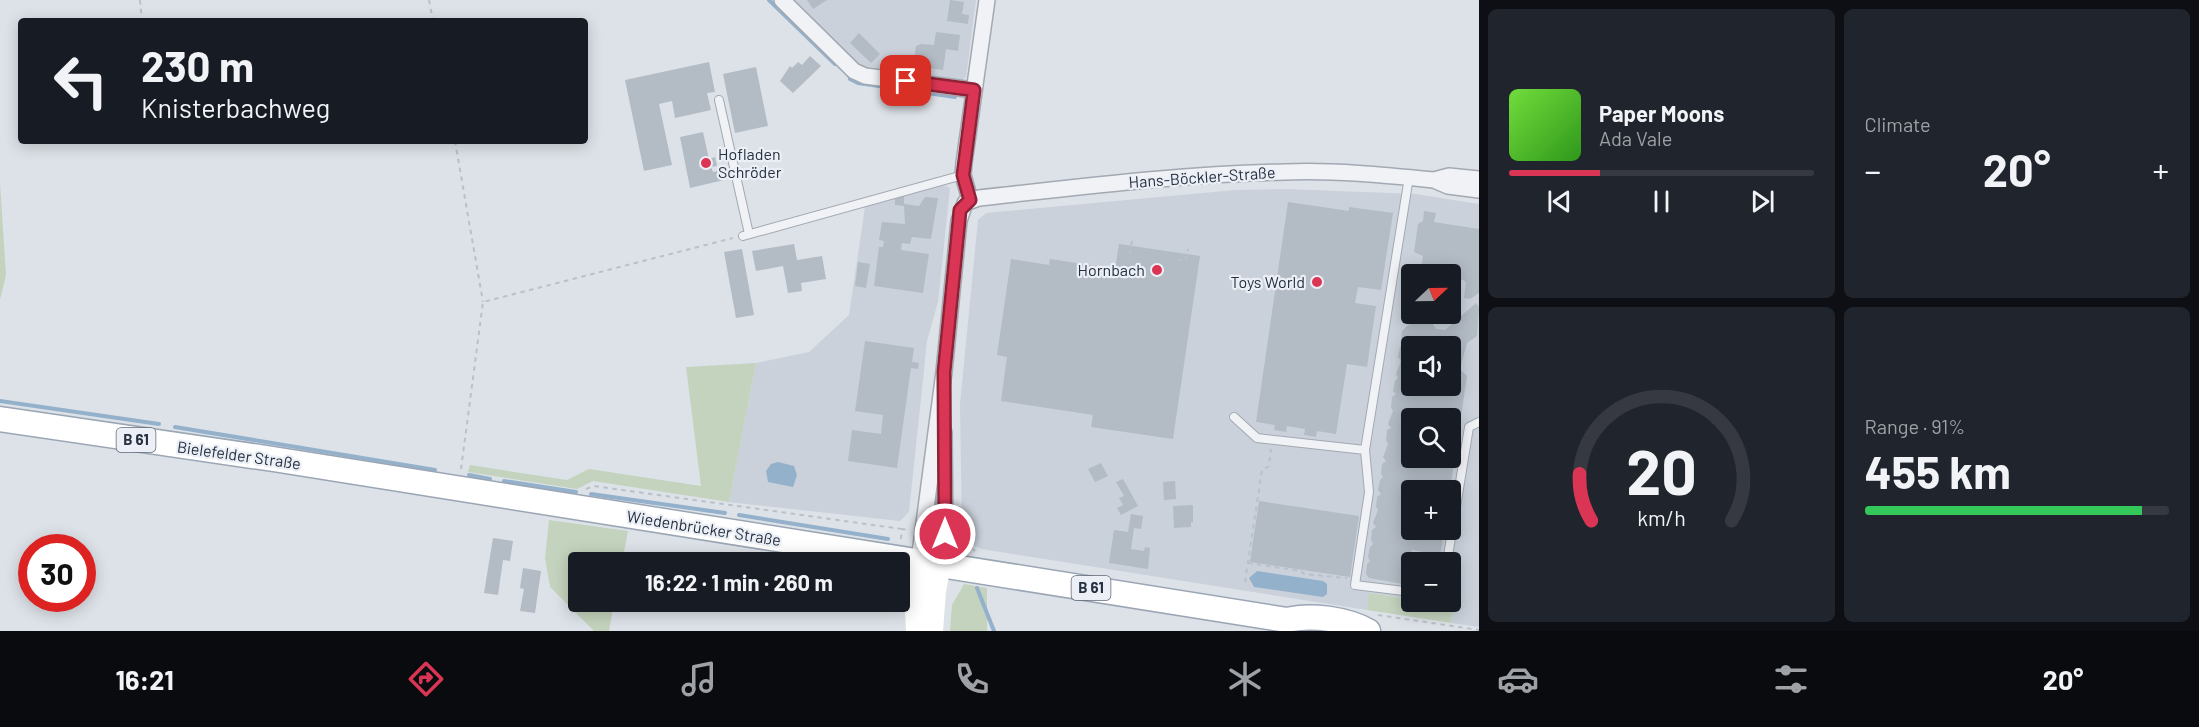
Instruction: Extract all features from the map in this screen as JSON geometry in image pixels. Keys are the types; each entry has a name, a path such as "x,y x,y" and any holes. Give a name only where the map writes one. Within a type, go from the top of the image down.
{"main road":[{"name":"Bielefelder Straße","path":"0,419 273,459 450,488"},
{"name":"Wiedenbrücker Straße","path":"450,488 578,502 1287,620 1301,617 1347,623 1368,631"},
{"path":"917,631 915,589 930,562"},
{"path":"930,562 935,591 932,631"},
{"name":"Wiedenbrücker Straße","path":"1287,620 1300,629 1312,631"}],"street":[{"path":"782,0 854,71 865,76 974,90"},
{"path":"930,562 944,372 960,210 970,200 963,175 987,0"},
{"name":"Hans-Böckler-Straße","path":"970,200 1165,177 1286,171 1408,177 1479,190"},
{"name":"Hans-Böckler-Straße","path":"1434,180 1449,176 1479,179"},
{"path":"930,562 945,534 944,372"}],"lane":[{"path":"719,100 746,235 963,175"},
{"path":"1401,591 1355,585 1369,492 1365,450 1408,177"},
{"path":"1234,417 1257,438 1365,450"},
{"path":"1449,552 1469,427 1479,422"}],"path":[{"path":"140,0 142,18"},
{"path":"429,0 432,18"},
{"path":"450,488 483,302 455,144"},
{"path":"483,302 746,235"},
{"path":"1132,241 1130,252 1138,253"},
{"path":"1178,260 1186,261 1188,249"},
{"path":"1245,582 1262,470 1269,466 1272,440"},
{"path":"578,502 585,489 594,486 912,530"},
{"path":"900,544 902,529"},
{"path":"960,536 964,543 963,552"},
{"path":"1248,563 1301,571 1304,574 1357,579"}],"shaded area":[{"path":"788,0 976,0 966,77 957,83 866,72"},
{"path":"944,185 950,188 938,302 927,341 909,512 900,521 729,502 756,363 809,352 849,315 865,207"},
{"path":"1286,189 1416,194 1479,204 1479,627 1451,623 1452,612 1461,612 1461,552 1401,552 1401,598 1370,593 1367,610 981,549 973,545 962,529 960,404 978,220 986,213 1235,190"}],"green space":[{"path":"0,183 6,275 0,300"},
{"path":"756,363 729,502 593,481 577,489 468,472 470,465 567,480 589,469 701,486 686,367"},
{"path":"549,520 628,531 624,552 568,552 568,605 550,587 545,558"},
{"path":"964,584 987,588 987,631 950,631 952,605"},
{"path":"1369,593 1401,598 1401,612 1452,612 1451,623 1367,610"},
{"path":"575,612 612,612 609,631 594,631"}],"water":[{"path":"778,462 794,466 797,475 793,487 768,482 766,471 771,464"},
{"path":"1257,571 1323,581 1327,584 1327,594 1323,597 1254,587 1249,578"}],"building":[{"path":"807,0 827,0 813,9"},
{"path":"950,0 964,2 962,14 969,15 968,24 947,21"},
{"path":"936,32 960,35 958,51 946,49 943,70 913,66 916,46 934,45"},
{"path":"859,33 880,54 871,63 850,43"},
{"path":"810,56 821,66 793,93 780,81 790,66 792,68 798,62 802,65"},
{"path":"709,62 715,92 707,93 711,110 675,118 672,101 659,104 672,165 644,171 625,80"},
{"path":"756,67 768,126 735,133 723,74"},
{"path":"703,132 709,159 715,157 717,166 711,167 713,172 722,170 724,180 690,188 680,137"},
{"path":"904,196 904,204 919,206 925,197 938,198 931,239 912,237 910,244 902,243 901,250 929,254 923,293 874,286 879,247 883,247 884,241 879,240 882,222 905,224 904,206 895,205 895,199"},
{"name":"Toys World","path":"1288,202 1349,211 1349,207 1393,213 1381,290 1358,287 1355,303 1376,306 1367,367 1347,364 1336,434 1317,431 1316,437 1304,435 1305,429 1287,426 1286,432 1274,430 1275,425 1256,422"},
{"path":"1424,211 1436,213 1434,222 1479,229 1479,293 1470,299 1464,298 1466,283 1461,280 1461,264 1421,264 1423,256 1414,252 1418,224 1423,221"},
{"path":"794,244 797,260 822,256 826,279 801,283 802,291 788,293 783,266 756,271 752,251"},
{"path":"1119,244 1200,256 1173,439 1091,427 1093,415 1001,401 1007,357 997,355 1011,259 1049,265 1050,259 1115,269"},
{"path":"742,249 754,315 736,318 724,252"},
{"path":"858,262 870,264 866,288 855,286"},
{"path":"1476,303 1479,307 1477,336 1467,343 1461,365 1461,336 1402,336 1402,331 1410,324 1433,324 1436,329 1445,330 1452,324 1461,324 1461,316"},
{"path":"865,341 914,348 912,362 919,363 918,369 911,368 897,468 848,461 852,430 881,434 883,415 855,411"},
{"path":"1401,346 1401,361 1398,357"},
{"path":"1401,361 1401,396 1461,396 1461,370 1467,376 1461,416 1461,408 1401,408 1401,468 1453,468 1451,480 1401,480 1401,540 1443,540 1439,552 1412,550 1412,552 1401,552 1401,584 1369,578 1366,574 1367,564 1370,561 1368,557 1370,547 1373,544 1372,530 1376,527 1373,523 1378,510 1377,497 1381,494 1378,490 1383,477 1382,464 1386,461 1383,457 1388,444 1387,430 1391,428 1388,424 1393,411 1392,397 1396,394 1393,391 1398,378 1396,374"},
{"path":"1101,463 1108,476 1095,482 1088,469"},
{"path":"1123,479 1138,506 1121,515 1117,508 1123,505 1119,498 1124,496 1116,482"},
{"path":"1175,481 1176,499 1164,500 1163,482"},
{"path":"1259,501 1359,516 1350,577 1250,562"},
{"path":"1193,505 1191,527 1174,528 1173,506"},
{"path":"1131,514 1143,516 1141,529 1134,528 1131,549 1144,551 1145,547 1150,548 1148,569 1109,563 1114,530 1128,532"},
{"path":"493,538 513,541 510,561 503,560 498,595 484,593"},
{"path":"523,568 541,571 535,613 520,611 524,589 520,588"}],"waterway":[{"path":"769,0 835,64"},
{"path":"850,79 858,83 955,97"},
{"path":"0,401 159,424"},
{"path":"175,427 435,470"},
{"path":"469,475 490,479"},
{"path":"504,481 576,492"},
{"path":"591,494 725,513"},
{"path":"739,515 888,539"},
{"path":"977,588 994,631"}],"place":[{"name":"Hofladen Schröder","path":"706,163"},
{"name":"Hornbach","path":"1157,270"},
{"name":"Toys World","path":"1317,282"}],"route":[{"path":"906,81 974,90 963,175 970,200 960,210 944,372 945,534"}]}
